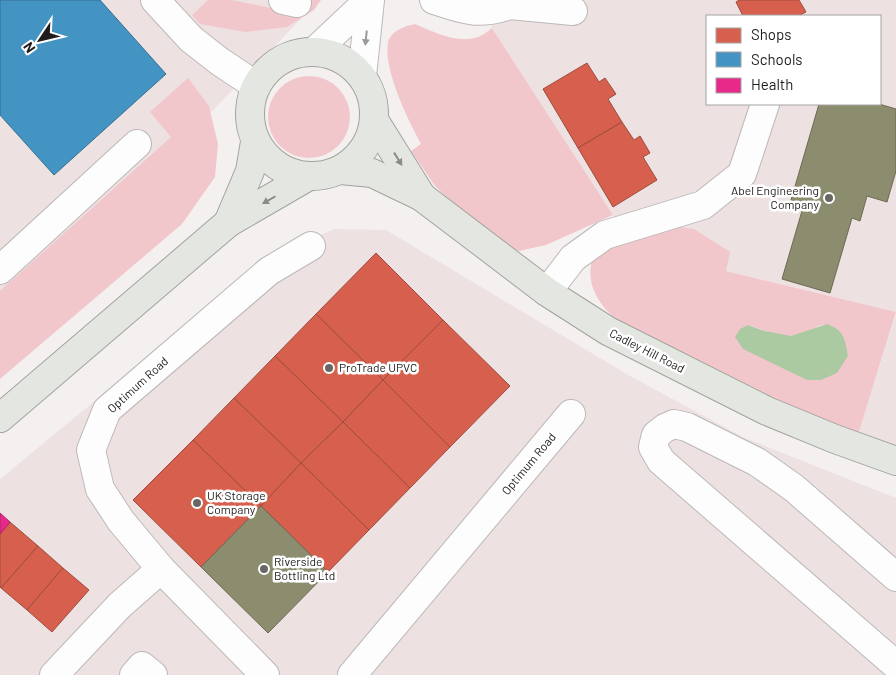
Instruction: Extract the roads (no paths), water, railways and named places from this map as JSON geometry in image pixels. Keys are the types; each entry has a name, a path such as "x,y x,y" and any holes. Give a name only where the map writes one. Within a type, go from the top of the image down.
{"main road":[{"path":"315,51 336,55 362,76 372,98 374,120 369,140 361,153 341,170 327,175 309,176 285,171 268,160 255,142 249,121 250,99 255,85 274,63 293,53 315,51"},
{"name":"Cadley Hill Road","path":"374,120 422,198"},
{"path":"228,223 250,171 255,142"},
{"name":"Cadley Hill Road","path":"341,170 372,173 422,198 547,292 608,331 767,411 835,439 896,461"},
{"path":"0,418 228,223 309,176"}],"street":[{"path":"155,0 191,39 219,61 255,85"},
{"path":"315,51 370,0"},
{"path":"362,76 370,0"},
{"path":"434,0 468,11 491,11 511,2 573,11"},
{"path":"547,292 573,258 605,235 703,205 742,174 765,105"},
{"path":"4,258 137,144"},
{"name":"Optimum Road","path":"265,675 161,569 121,521 100,490 91,450 107,410 269,272 312,246"},
{"name":"Optimum Road","path":"352,675 572,414"},
{"path":"896,577 794,488 757,462 687,427 674,424 656,435 653,447 661,461 896,665"},
{"path":"54,675 120,605 161,569"},
{"path":"134,675 142,666 153,675"}],"place":[{"name":"Abel Engineering Company","path":"829,198"},
{"name":"ProTrade UPVC","path":"329,368"},
{"name":"UK Storage Company","path":"197,503"},
{"name":"Riverside Bottling Ltd","path":"264,569"}]}
